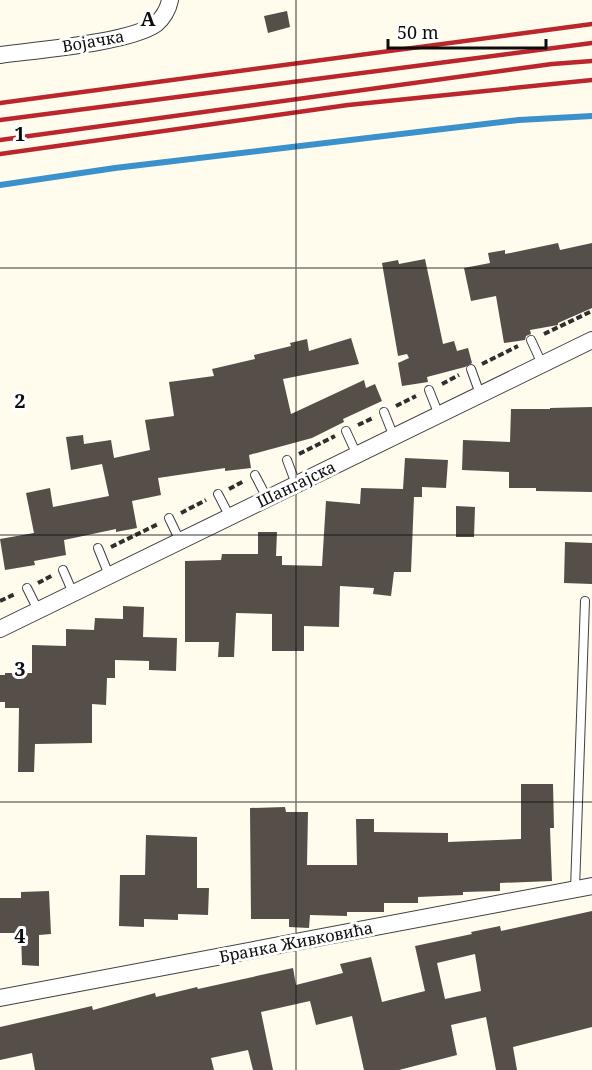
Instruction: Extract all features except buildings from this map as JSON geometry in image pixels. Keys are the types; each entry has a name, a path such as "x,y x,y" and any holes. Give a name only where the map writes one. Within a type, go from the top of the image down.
{"street":[{"name":"Војачка","path":"0,55 98,42 133,34 157,23 167,11 170,0"},
{"name":"Шангајска","path":"1,626 592,340"},
{"name":"Бранка Живковића","path":"0,998 592,886"}],"lane":[{"path":"531,340 542,364"},
{"path":"471,369 480,394"},
{"path":"429,390 439,415"},
{"path":"384,412 394,437"},
{"path":"346,431 357,455"},
{"path":"287,460 296,484"},
{"path":"255,476 267,498"},
{"path":"218,494 230,517"},
{"path":"169,518 180,541"},
{"path":"98,548 110,575"},
{"path":"63,570 73,593"},
{"path":"27,588 38,610"},
{"path":"575,889 585,601"}],"waterway":[{"path":"0,185 115,168 519,120 592,116"}],"railway":[{"path":"0,103 592,24"},
{"path":"0,120 592,43"},
{"path":"0,140 552,64 592,61"},
{"path":"0,154 348,105 592,80"}]}
